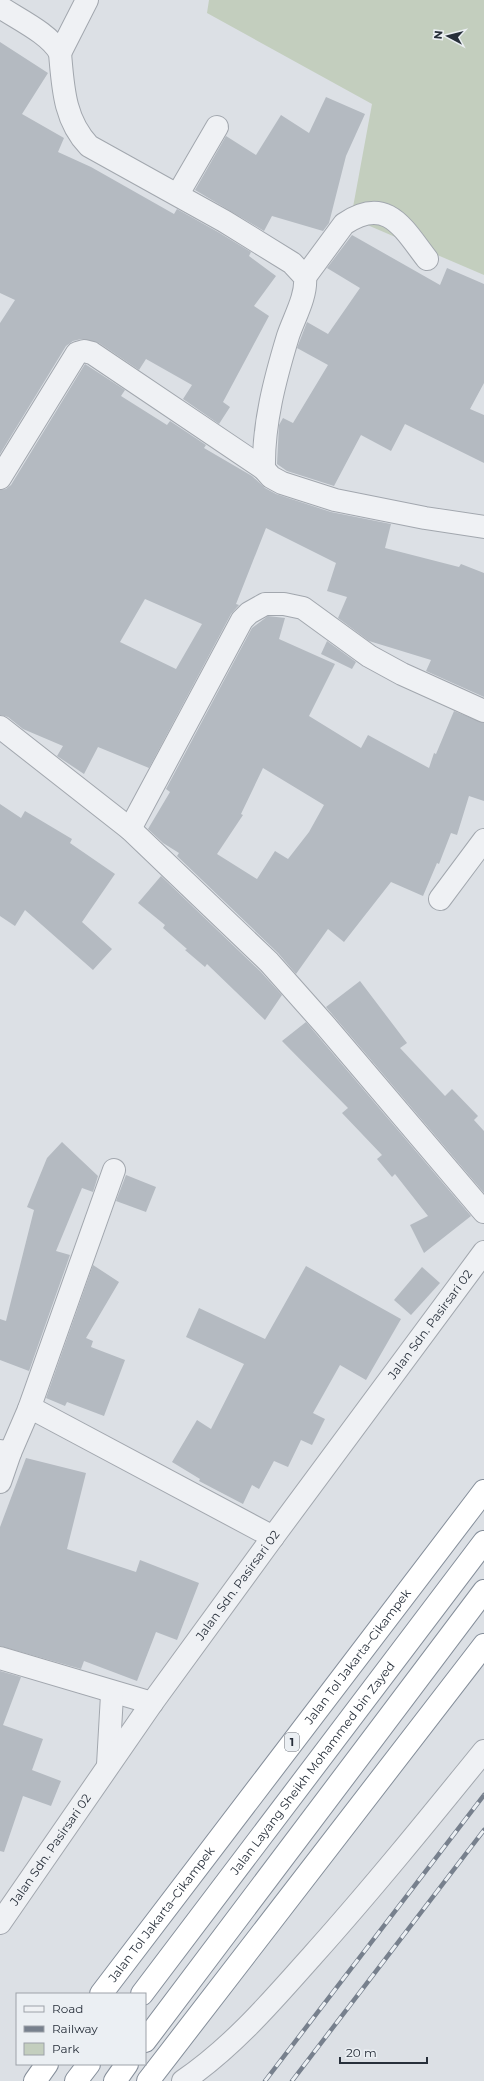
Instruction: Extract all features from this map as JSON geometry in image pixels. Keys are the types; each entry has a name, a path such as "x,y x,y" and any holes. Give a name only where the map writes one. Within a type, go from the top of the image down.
{"highway":[{"name":"Jalan Tol Jakarta–Cikampek","path":"102,1993 484,1491"},
{"name":"Jalan Layang Sheikh Mohammed bin Zayed","path":"143,1993 484,1542"},
{"path":"146,2040 484,1591"},
{"path":"148,2081 484,1645"},
{"path":"34,2081 46,2065"},
{"path":"76,2081 88,2065"},
{"path":"115,2081 127,2065"}],"street":[{"path":"60,53 87,0"},
{"path":"0,7 57,46 60,53 65,104 70,118 82,139 97,152 178,194 292,263 305,277"},
{"path":"178,194 217,127"},
{"path":"264,469 265,433 272,399 284,352 304,289 305,277 344,224 352,218 368,212 377,212 395,218 427,259"},
{"path":"0,478 76,353 84,351 92,353 264,469 271,477 282,483 335,500 426,518 484,527"},
{"path":"130,829 242,620 249,613 265,604 284,604 303,608 375,660 402,674 484,711"},
{"path":"0,727 130,829 269,962 325,1025 484,1212"},
{"path":"440,900 484,840"},
{"path":"0,1482 5,1452 29,1410 114,1170"},
{"name":"Jalan Sdn. Pasirsari 02","path":"0,1923 152,1703 484,1252"},
{"path":"29,1410 34,1410 273,1537"},
{"path":"0,1658 110,1692 152,1703"},
{"path":"108,1765 112,1695 110,1692"},
{"path":"183,2081 210,2063 275,1999 380,1880 484,1751"}],"green space":[{"path":"209,0 484,0 484,275 351,218 372,104 207,13"}],"building":[{"path":"0,42 48,73 22,114 64,138 58,152 91,167 174,214 177,209 218,232 251,252 249,256 276,276 254,306 269,316 223,402 230,407 219,424 183,399 192,385 146,359 139,370 99,343 81,339 73,341 66,346 0,454 0,323 15,300 0,293"},
{"path":"326,97 365,114 346,156 329,223 323,231 272,216 264,231 195,190 226,136 256,155 281,115 309,133"},
{"path":"352,235 440,285 447,268 484,284 484,383 470,409 484,415 484,463 405,424 391,451 361,435 334,486 287,471 277,464 279,425 283,418 293,423 328,365 297,348 307,322 328,334 360,288 327,268"},
{"path":"85,364 125,390 121,396 167,425 170,421 206,445 204,448 252,476 265,488 276,494 331,512 391,524 385,548 459,567 461,564 484,573 484,697 426,671 431,660 369,641 338,618 347,597 327,591 336,563 266,528 236,604 239,605 231,614 149,768 98,747 84,774 57,756 63,746 23,729 8,717 0,715 0,490 6,489 11,485","holes":["145,599 202,624 176,669 120,642"]},
{"path":"268,616 285,618 279,639 335,664 309,716 361,748 368,735 429,768 434,753 436,754 454,711 484,723 484,801 469,796 457,835 451,833 439,864 437,863 423,896 391,882 344,942 328,929 296,974 278,953 177,856 179,853 163,843 148,829 170,792 166,789 252,628","holes":["263,768 324,805 309,832 288,859 275,851 257,879 217,854 243,815 241,814"]},
{"path":"327,641 356,662 352,669 321,654"},
{"path":"0,804 21,818 25,811 72,839 70,843 115,874 82,922 112,949 93,970 25,910 15,926 0,916"},
{"path":"161,876 260,971 282,995 265,1020 207,964 205,967 185,950 187,949 163,928 165,925 138,903"},
{"path":"360,981 407,1043 400,1048 445,1096 452,1089 478,1116 474,1120 484,1131 484,1193 326,1007"},
{"path":"306,1022 471,1216 424,1253 410,1225 428,1216 395,1174 392,1177 377,1159 382,1155 342,1113 348,1108 282,1041"},
{"path":"62,1142 98,1176 93,1192 82,1188 56,1251 70,1255 29,1371 0,1360 0,1319 6,1321 34,1210 27,1207 47,1158"},
{"path":"126,1175 156,1187 146,1212 116,1201"},
{"path":"93,1265 119,1282 86,1338 93,1341 91,1347 125,1360 104,1416 67,1402 65,1406 46,1398"},
{"path":"306,1266 401,1319 366,1380 340,1365 313,1413 325,1419 312,1445 301,1440 288,1467 274,1461 259,1489 252,1485 243,1504 199,1481 200,1479 172,1462 197,1420 211,1429 244,1364 186,1337 199,1308 265,1339"},
{"path":"422,1267 440,1283 411,1315 394,1300"},
{"path":"26,1458 86,1473 67,1549 136,1572 140,1560 199,1583 177,1640 156,1632 137,1681 84,1661 81,1669 0,1646 0,1527"},
{"path":"0,1671 21,1677 3,1725 43,1739 32,1770 61,1781 51,1806 23,1796 4,1852 0,1851"}],"railway":[{"path":"265,2081 484,1795"},
{"path":"292,2081 484,1830"}]}
